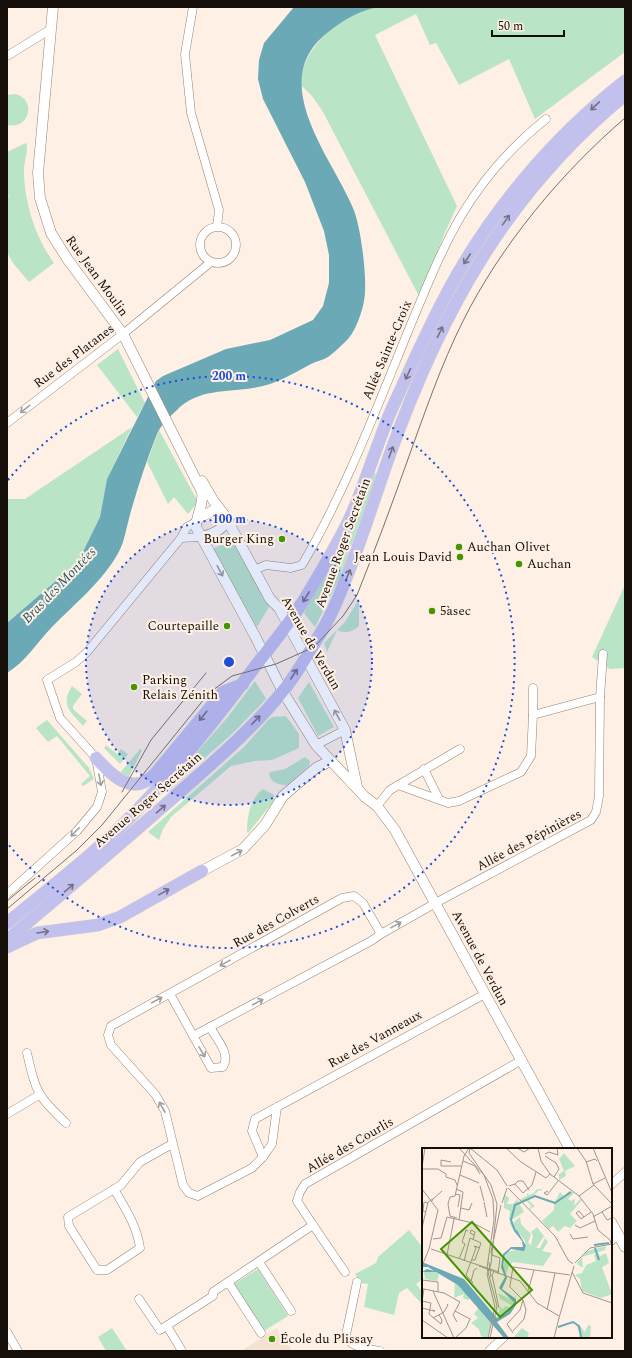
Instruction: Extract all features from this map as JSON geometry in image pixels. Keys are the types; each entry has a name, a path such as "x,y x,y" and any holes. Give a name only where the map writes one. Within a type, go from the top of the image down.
{"main road":[{"name":"Avenue Roger Secrétain","path":"7,923 102,844 143,805 188,754 243,684 306,597 352,514 390,415 448,290 466,261 506,202 543,158 575,124 625,81"},
{"name":"Avenue Roger Secrétain","path":"7,940 199,775 283,692 333,611 356,553 398,433 439,335 455,302 486,250 521,200 553,163 625,95"},
{"path":"96,758 108,771 123,782 141,784 145,782 155,774 223,692 243,684"},
{"path":"7,947 37,933 98,925 120,917 202,871"}],"street":[{"name":"Rue Jean Moulin","path":"53,7 38,173 40,198 46,220 59,247 123,334 149,389"},
{"path":"193,7 185,54 191,113 218,210 217,226 211,228 201,238 200,246 202,252 211,262"},
{"path":"7,56 51,29"},
{"name":"Allée Sainte-Croix","path":"254,570 266,565 291,568 302,565 343,485 435,267 461,216 492,171 530,132 546,119"},
{"name":"Rue des Platanes","path":"7,423 123,334 211,262 226,262 236,252 235,238 225,228 217,226"},
{"name":"Avenue de Verdun","path":"149,389 202,492 203,500 197,520 201,537 283,692 316,745 365,797 377,806 395,830 436,903 520,1061 569,1148"},
{"name":"Avenue de Verdun","path":"170,428 186,452 213,500 224,515 270,598 279,608 345,730 357,787"},
{"path":"7,894 77,831 96,808 102,792 96,758 60,718 47,680 76,662 87,652 181,538 187,527 214,510 224,515 226,523 221,528 201,537 181,538"},
{"name":"Allée des Pépinières","path":"436,903 591,820 596,812 599,796 600,697 603,654"},
{"path":"398,785 448,803 459,801 521,772 531,756 533,688"},
{"path":"533,715 600,697"},
{"path":"316,745 345,730"},
{"path":"377,806 390,790 460,749"},
{"path":"202,871 243,849 265,825 283,796 316,768 330,761"},
{"path":"424,770 439,799"},
{"name":"Rue des Colverts","path":"263,1157 252,1168 198,1196 189,1193 183,1185 165,1111 155,1094 111,1045 108,1035 111,1026 342,898 354,896 363,903 381,934"},
{"path":"193,1036 371,941 436,903"},
{"path":"170,994 211,1068 223,1067 226,1062 226,1054 210,1027"},
{"name":"Rue des Vanneaux","path":"263,1157 252,1131 255,1119 485,994"},
{"path":"28,1053 34,1082 39,1095 66,1123"},
{"name":"Allée des Courlis","path":"313,1225 297,1201 305,1184 520,1061"},
{"path":"7,1114 39,1095"},
{"path":"263,1157 272,1144 277,1107"},
{"path":"114,1190 133,1222 140,1248 107,1270 97,1270 69,1226 68,1217 114,1190 121,1185 140,1162 172,1144"},
{"path":"612,1183 625,1172"},
{"path":"139,1299 160,1330 213,1296 213,1292 313,1225 345,1272"},
{"path":"612,1226 615,1238 625,1247"},
{"path":"258,1262 290,1311"},
{"path":"228,1282 261,1333"},
{"path":"357,1282 346,1335 347,1339 352,1345 380,1351"},
{"path":"167,1326 182,1351"},
{"path":"7,1332 18,1351"},
{"path":"489,1351 503,1338"}],"shaded area":[{"name":"École du Plissay","path":"277,1328 292,1351 241,1351"}],"green space":[{"path":"378,7 625,7 625,52 535,119 509,59 459,85 436,43 430,45 416,14 375,35 457,206 443,237 420,298 323,112 312,96 301,85 302,74 306,62 320,40 339,23 350,16 362,10"},
{"path":"16,94 27,102 28,114 21,123 7,125 7,95"},
{"path":"26,143 27,149 24,170 28,206 41,242 54,263 29,282 13,263 7,252 7,197 9,196 7,193 7,152"},
{"path":"118,349 145,403 137,417 97,365"},
{"path":"132,427 107,479 100,517 78,562 7,623 7,499 25,499"},
{"path":"159,430 198,502 188,514 174,497 168,504 147,462"},
{"path":"374,473 377,474 341,575 315,627 304,613 358,515"},
{"path":"232,539 269,607 257,627 213,549"},
{"path":"625,585 625,668 610,669 592,657"},
{"path":"359,599 359,626 348,632 337,630 345,622"},
{"path":"337,630 327,652 324,643"},
{"path":"255,681 266,699 235,731 189,772 184,767 227,718"},
{"path":"309,682 334,727 318,736 298,698"},
{"path":"72,686 82,694 73,706 73,709 87,721 83,726 68,708 67,698"},
{"path":"286,716 299,734 299,748 272,760 255,761 231,766 171,817 163,829 159,840 148,832 245,746 268,720 272,717"},
{"path":"47,720 89,768 94,779 83,786 81,784 90,776 57,736 48,742 36,728"},
{"path":"106,745 117,754 121,749 128,754 120,764 104,748"},
{"path":"140,749 142,750 128,779 119,774"},
{"path":"305,757 310,761 309,766 287,785 276,783 270,778 270,772 285,769"},
{"path":"263,789 274,795 274,801 248,833 250,808 255,798"},
{"path":"409,1230 422,1247 422,1280 416,1284 422,1292 422,1304 407,1288 399,1293 394,1315 364,1307 368,1284 361,1283 355,1274 376,1263 378,1257"},
{"path":"258,1269 288,1316 264,1331 234,1284"},
{"path":"112,1328 127,1351 106,1351 98,1337"}],"water":[{"name":"Bras des Montées","path":"294,7 378,7 363,11 351,17 327,33 310,52 302,74 303,96 309,119 319,143 353,208 359,227 364,268 365,292 362,310 356,326 348,339 333,353 326,358 313,363 283,379 261,387 203,395 185,403 171,415 158,431 146,463 123,542 118,554 92,588 51,628 25,658 7,673 7,623 78,562 100,517 107,479 156,381 163,376 226,349 270,340 313,320 323,306 329,283 329,255 324,231 305,182 263,99 258,79 259,60 264,43"}],"tram line":[{"path":"7,909 77,850 102,825 209,693 232,676 276,664 314,647 343,616 357,595 440,372 463,321 478,293 495,265 534,212 578,162 625,118"},
{"path":"122,792 151,740 206,673"},
{"path":"7,901 35,878"}],"place":[{"name":"Burger King","path":"282,539"},
{"name":"Auchan Olivet","path":"459,547"},
{"name":"Jean Louis David","path":"460,557"},
{"name":"Auchan","path":"519,564"},
{"name":"5àsec","path":"432,611"},
{"name":"Courtepaille","path":"227,626"},
{"name":"Parking Relais Zénith","path":"134,687"},
{"name":"École du Plissay","path":"272,1339"}]}
